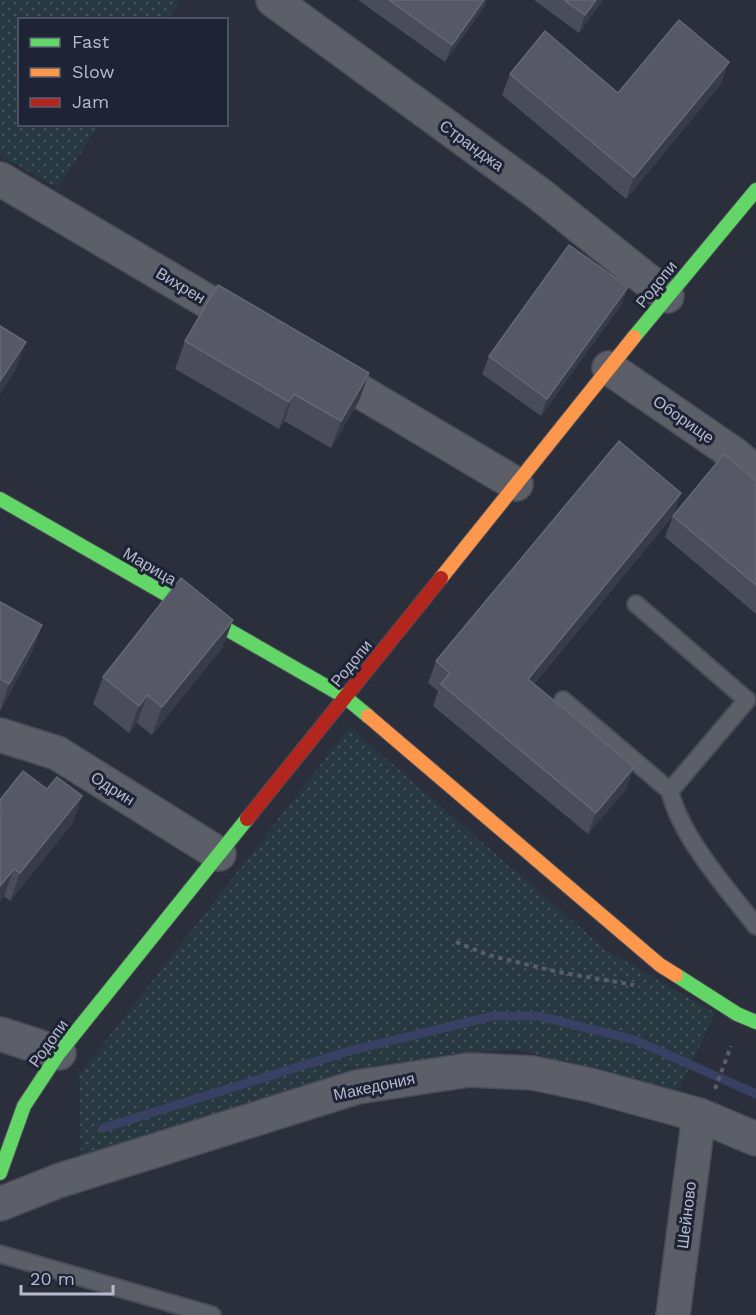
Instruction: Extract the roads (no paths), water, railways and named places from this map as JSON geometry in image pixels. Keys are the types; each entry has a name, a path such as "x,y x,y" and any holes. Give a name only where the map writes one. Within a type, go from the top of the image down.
{"street":[{"name":"Странджа","path":"273,0 538,193 668,296"},
{"name":"Вихрен","path":"0,179 516,484"},
{"name":"Родопи","path":"0,1173 12,1110 609,368 756,190"},
{"name":"Оборище","path":"609,368 734,454 756,473"},
{"name":"Марица","path":"0,499 345,697 660,965 737,1014 756,1022"},
{"name":"Одрин","path":"0,735 57,753 219,854"},
{"path":"0,1034 59,1053"},
{"name":"Македония","path":"0,1204 58,1181 357,1087 411,1077 469,1071 533,1073 705,1105 756,1139"},
{"name":"Шейново","path":"673,1315 705,1105"}],"lane":[{"path":"636,604 747,700 670,791"},
{"path":"563,700 670,791 674,811 722,883 756,926"},
{"path":"0,1254 212,1315"}],"waterway":[{"path":"103,1128 349,1051 493,1016 538,1016 635,1040 756,1094"}]}
